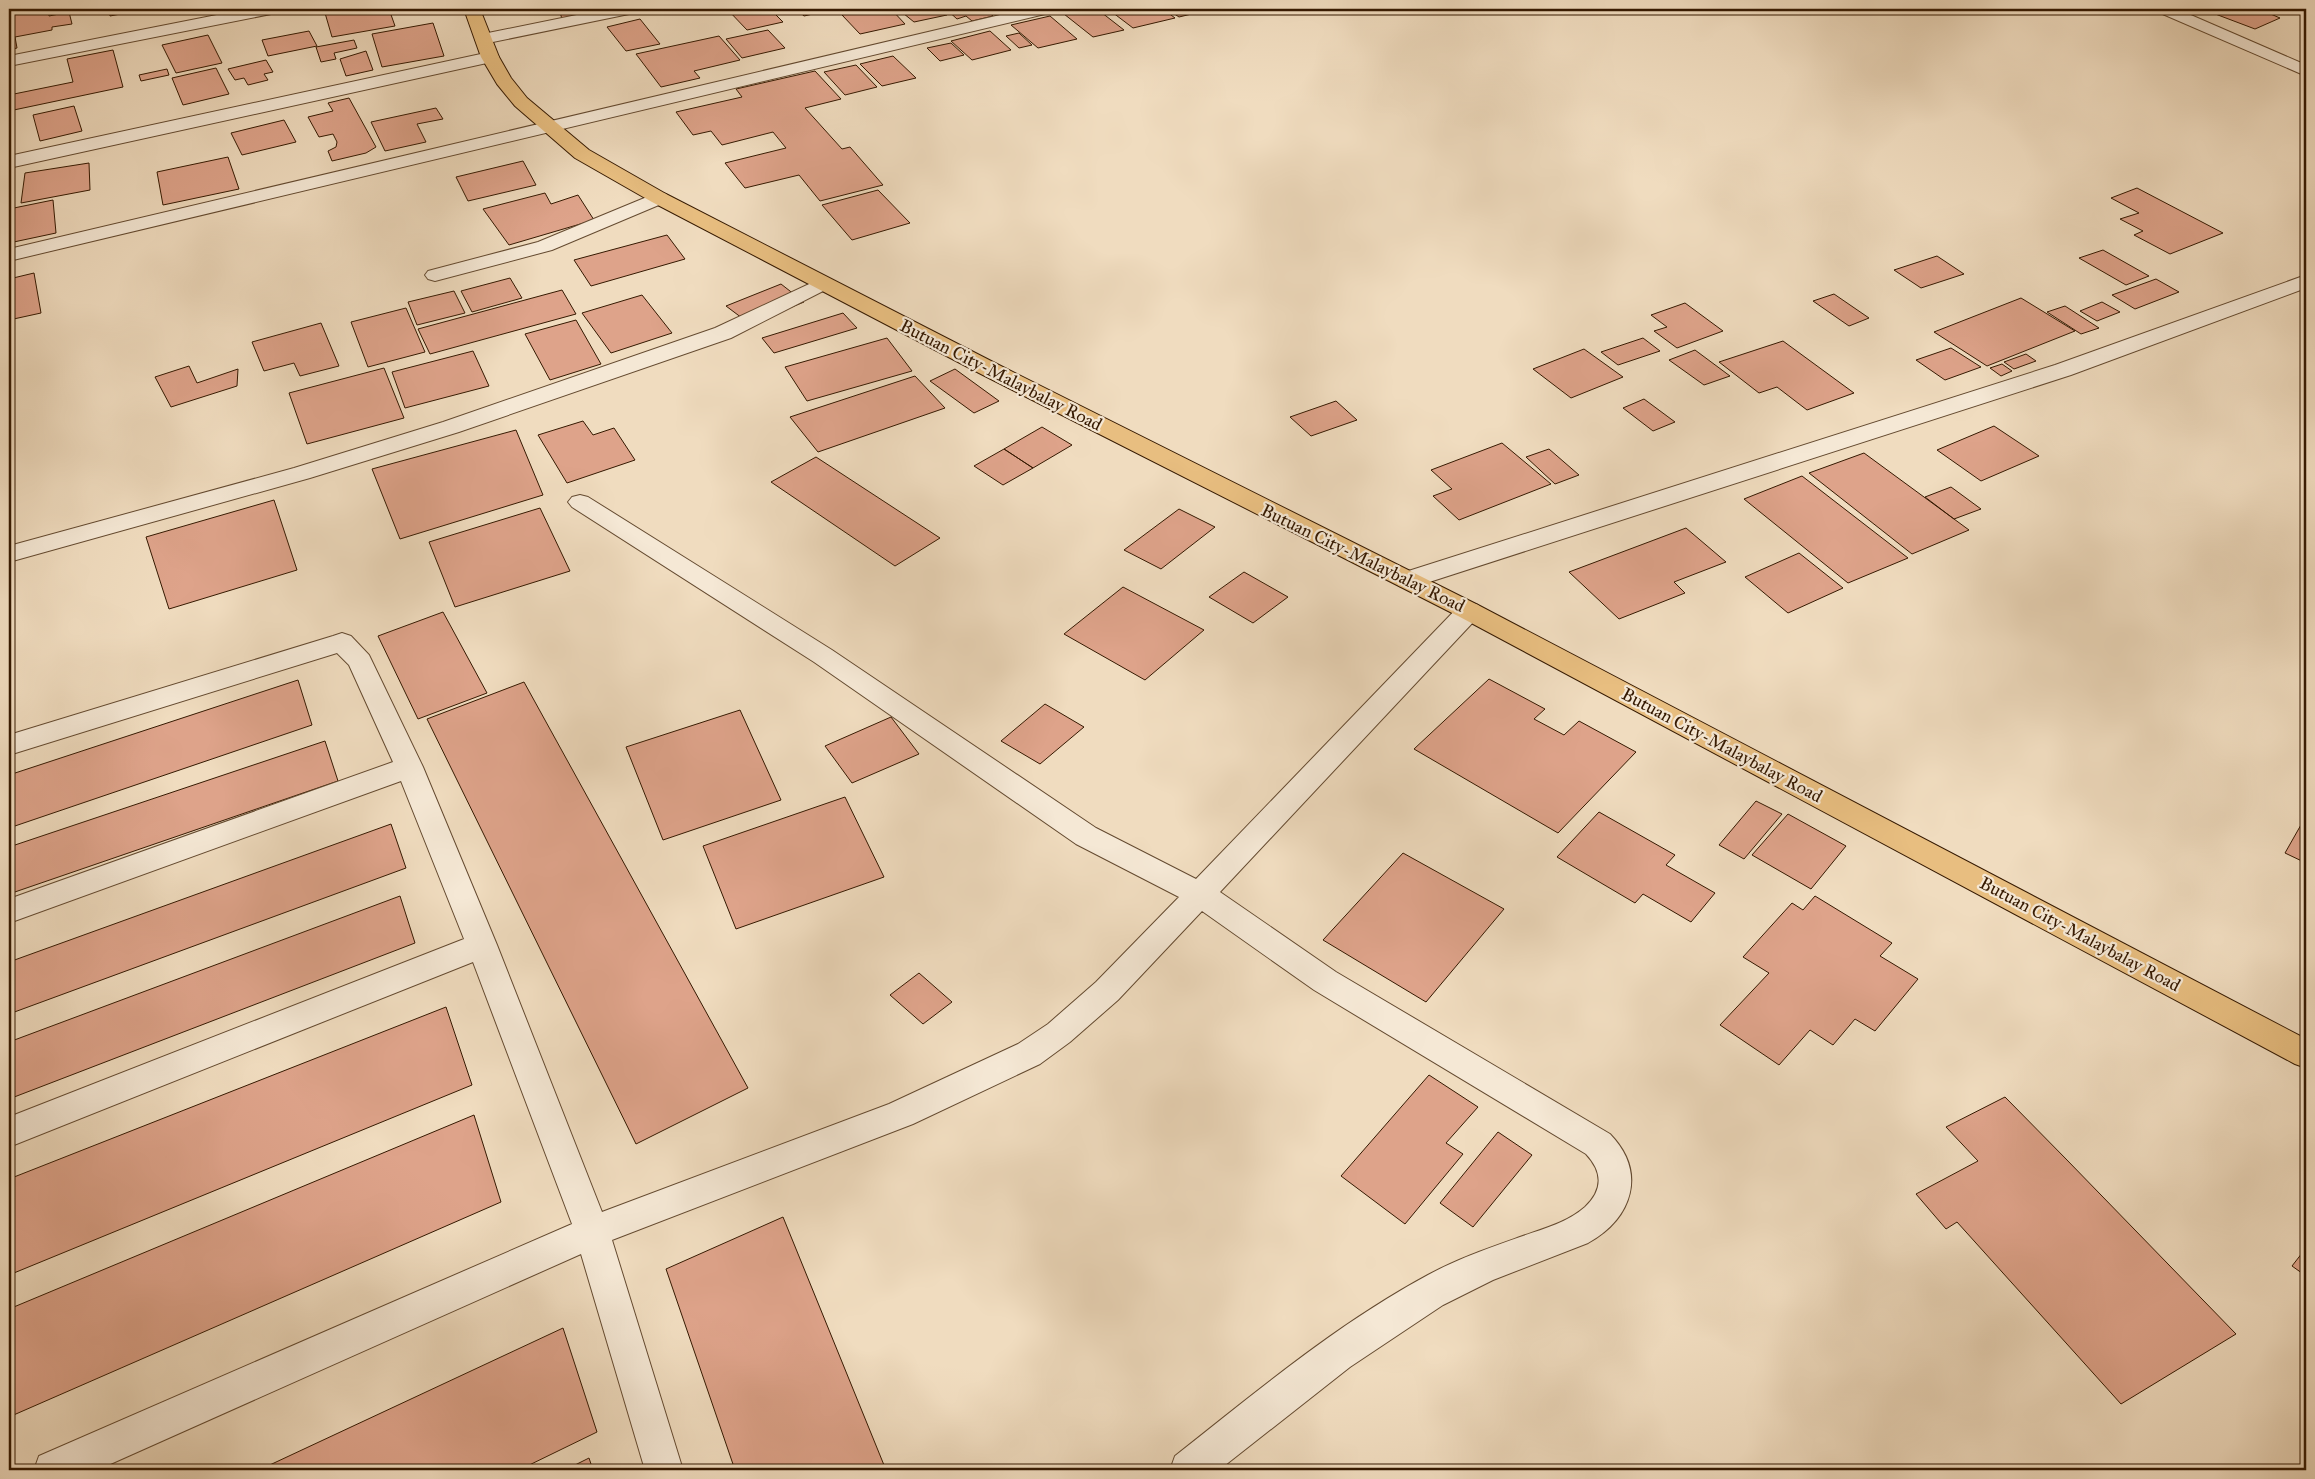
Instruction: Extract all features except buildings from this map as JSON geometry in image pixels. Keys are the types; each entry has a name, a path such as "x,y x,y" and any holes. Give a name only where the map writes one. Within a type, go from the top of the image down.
{"main road":[{"name":"Butuan City-Malaybalay Road","path":"472,9 486,48 503,80 522,102 582,154 659,198 822,284 1470,611 2306,1054"}],"street":[{"path":"9,61 271,9"},
{"path":"9,162 486,48 630,9"},
{"path":"9,255 1045,9"},
{"path":"2164,9 2306,71"},
{"path":"435,276 545,246 659,198"},
{"path":"1408,580 2063,370 2306,281"},
{"path":"9,554 302,473 460,424 723,333 822,284"},
{"path":"580,502 823,656 1086,836 1200,894 1325,981 1598,1144 1609,1154 1616,1173 1612,1197 1598,1216 1591,1222 1576,1232 1464,1275 1430,1293 1317,1368 1189,1470"},
{"path":"53,1470 592,1232 901,1114 1029,1054 1059,1033 1107,991 1470,611"},
{"path":"9,745 342,642 360,661 410,767 482,945 592,1232 664,1470"},
{"path":"9,911 410,767"},
{"path":"9,1132 482,945"}]}
